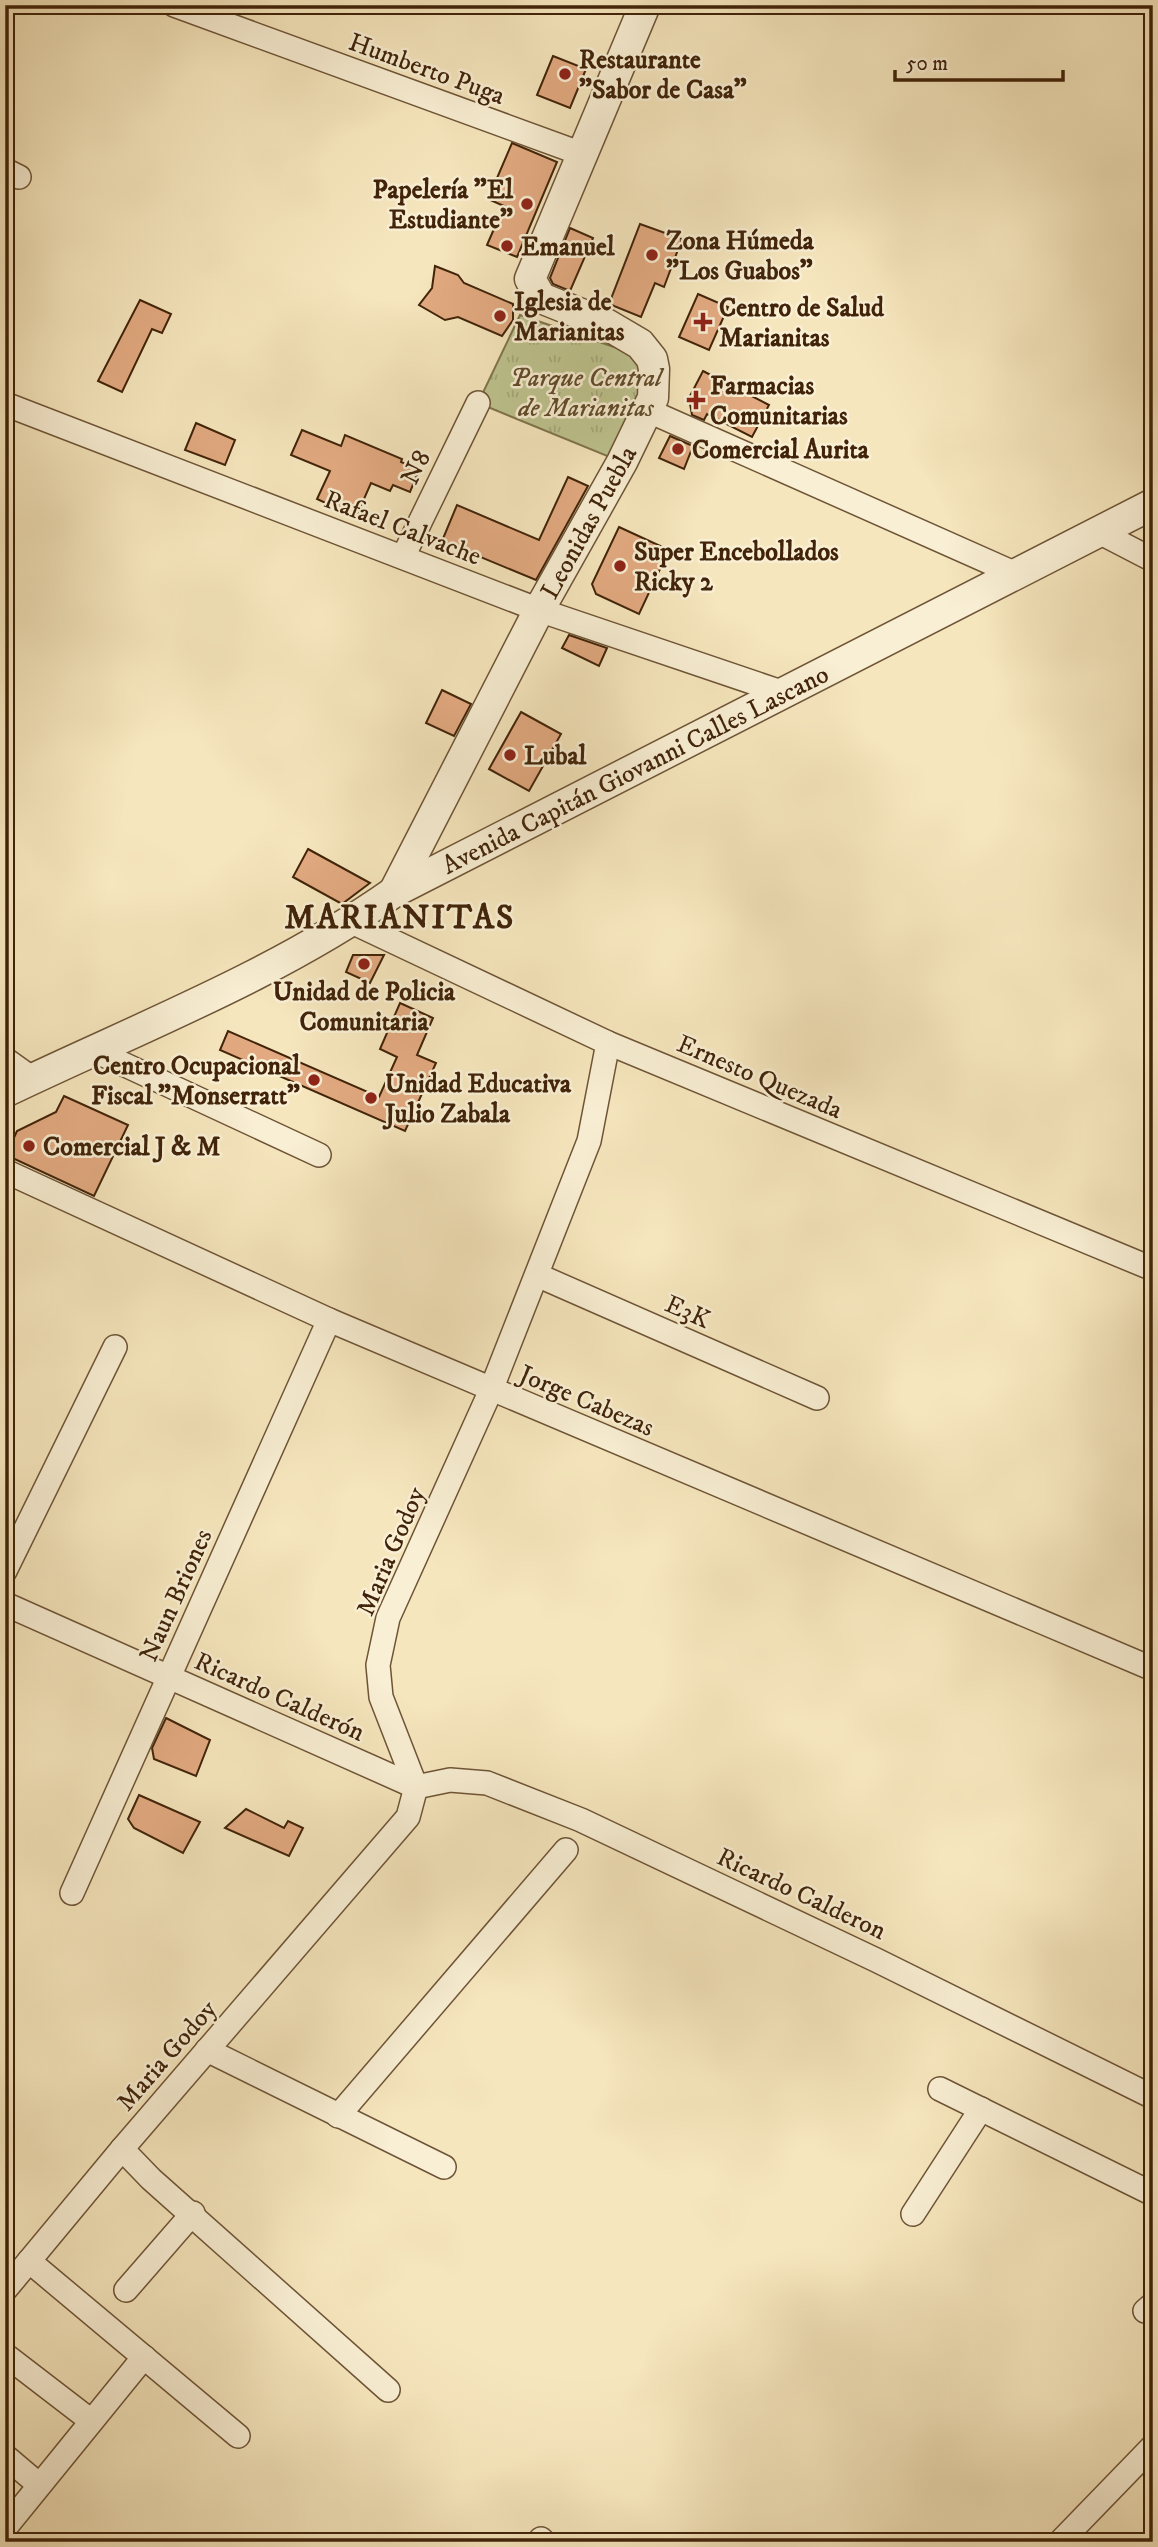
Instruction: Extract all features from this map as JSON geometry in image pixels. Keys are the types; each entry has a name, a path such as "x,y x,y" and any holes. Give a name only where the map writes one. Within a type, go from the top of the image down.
{"street":[{"name":"Humberto Puga","path":"174,5 582,154"},
{"name":"Leonidas Puebla","path":"394,892 539,610 649,411 655,381 648,353 631,337 606,324 541,298 530,282 530,275 645,5"},
{"name":"N8","path":"402,556 478,403"},
{"name":"Rafael Calvache","path":"6,405 539,610 784,693"},
{"path":"649,411 1016,574"},
{"name":"Avenida Capitán Giovanni Calles Lascano","path":"5,1092 293,956 352,922 394,892 1153,504"},
{"path":"1099,532 1153,560"},
{"path":"430,822 434,837 443,849 456,855 470,854"},
{"name":"Ernesto Quezada","path":"352,922 608,1043 1153,1269"},
{"name":"Maria Godoy","path":"5,2290 122,2149 408,1817 416,1787 381,1697 378,1665 388,1618 491,1390 589,1141 608,1043"},
{"path":"93,1050 319,1155"},
{"path":"5,1059 33,1079"},
{"name":"Jorge Cabezas","path":"5,1171 329,1320 1153,1669"},
{"name":"E3K","path":"537,1275 817,1398"},
{"name":"Naun Briones","path":"72,1893 329,1320"},
{"path":"5,1571 114,1347"},
{"name":"Ricardo Calderón","path":"5,1604 416,1787"},
{"name":"Ricardo Calderon","path":"416,1787 450,1780 487,1783 582,1820 876,1959 1153,2097"},
{"path":"338,2116 566,1850"},
{"path":"207,2050 444,2167"},
{"path":"940,2088 1153,2194"},
{"path":"913,2214 981,2109"},
{"path":"122,2149 151,2179 193,2213 388,2390"},
{"path":"126,2290 193,2213"},
{"path":"29,2261 238,2436"},
{"path":"8,2357 90,2420"},
{"path":"5,2528 90,2420 144,2357"},
{"path":"1060,2542 1153,2446"},
{"path":"5,2456 38,2484"}],"green space":[{"name":"Parque Central de Marianitas","path":"520,315 617,348 635,359 647,382 617,460 478,403"}],"building":[{"path":"553,56 586,69 570,108 537,95"},
{"path":"512,143 557,162 517,257 487,245 504,206 488,199"},
{"name":"Zona Húmeda \"Los Guabos\"","path":"640,224 682,239 664,287 655,283 641,317 609,304"},
{"path":"570,228 593,238 570,291 553,284 550,278"},
{"path":"435,266 458,275 464,283 513,304 513,320 502,336 458,317 445,320 419,305 432,288"},
{"name":"Centro de Salud Marianitas","path":"698,294 728,307 709,350 679,337"},
{"path":"140,300 171,314 162,333 152,329 122,392 98,381"},
{"path":"703,371 769,405 752,437 707,414 704,420 692,415 689,398"},
{"path":"196,423 235,440 225,465 185,450"},
{"path":"302,430 341,446 345,435 402,459 401,462 419,470 410,492 393,485 390,491 371,483 356,517 317,499 330,471 291,455"},
{"name":"Comercial Aurita","path":"670,436 693,446 684,469 659,458"},
{"path":"568,477 588,486 536,580 442,541 457,505 539,540"},
{"path":"619,527 669,550 639,614 596,594 592,584"},
{"path":"569,635 607,648 599,666 562,648"},
{"path":"442,690 471,704 454,736 426,723"},
{"path":"521,712 561,734 529,791 489,769"},
{"path":"308,849 370,883 342,904 293,877"},
{"name":"Unidad de Policia Comunitaria","path":"353,955 384,955 370,983 346,972"},
{"name":"Centro Ocupacional Fiscal \"Monserratt\"","path":"400,1003 433,1018 417,1055 436,1063 405,1131 220,1050 228,1031 379,1097 397,1057 380,1049"},
{"path":"64,1096 128,1125 94,1196 6,1155 17,1131 56,1112"},
{"path":"166,1718 210,1740 196,1776 154,1759 152,1748"},
{"path":"139,1795 200,1822 183,1853 134,1828 128,1819"},
{"path":"246,1809 284,1828 288,1821 303,1828 289,1856 225,1828"}],"place":[{"name":"Restaurante \"Sabor de Casa\"","path":"565,74"},
{"name":"Papelería \"El Estudiante\"","path":"527,204"},
{"name":"Emanuel","path":"507,246"},
{"name":"Zona Húmeda \"Los Guabos\"","path":"652,255"},
{"name":"Iglesia de Marianitas","path":"500,316"},
{"name":"Centro de Salud Marianitas","path":"703,322"},
{"name":"Farmacias Comunitarias","path":"696,400"},
{"name":"Comercial Aurita","path":"678,449"},
{"name":"Super Encebollados Ricky 2","path":"620,566"},
{"name":"Lubal","path":"510,755"},
{"name":"Unidad de Policia Comunitaria","path":"364,964"},
{"name":"Centro Ocupacional Fiscal \"Monserratt\"","path":"314,1080"},
{"name":"Unidad Educativa Julio Zabala","path":"371,1098"},
{"name":"Comercial J & M","path":"29,1146"}],"district":[{"name":"MARIANITAS","path":"400,916"}]}
